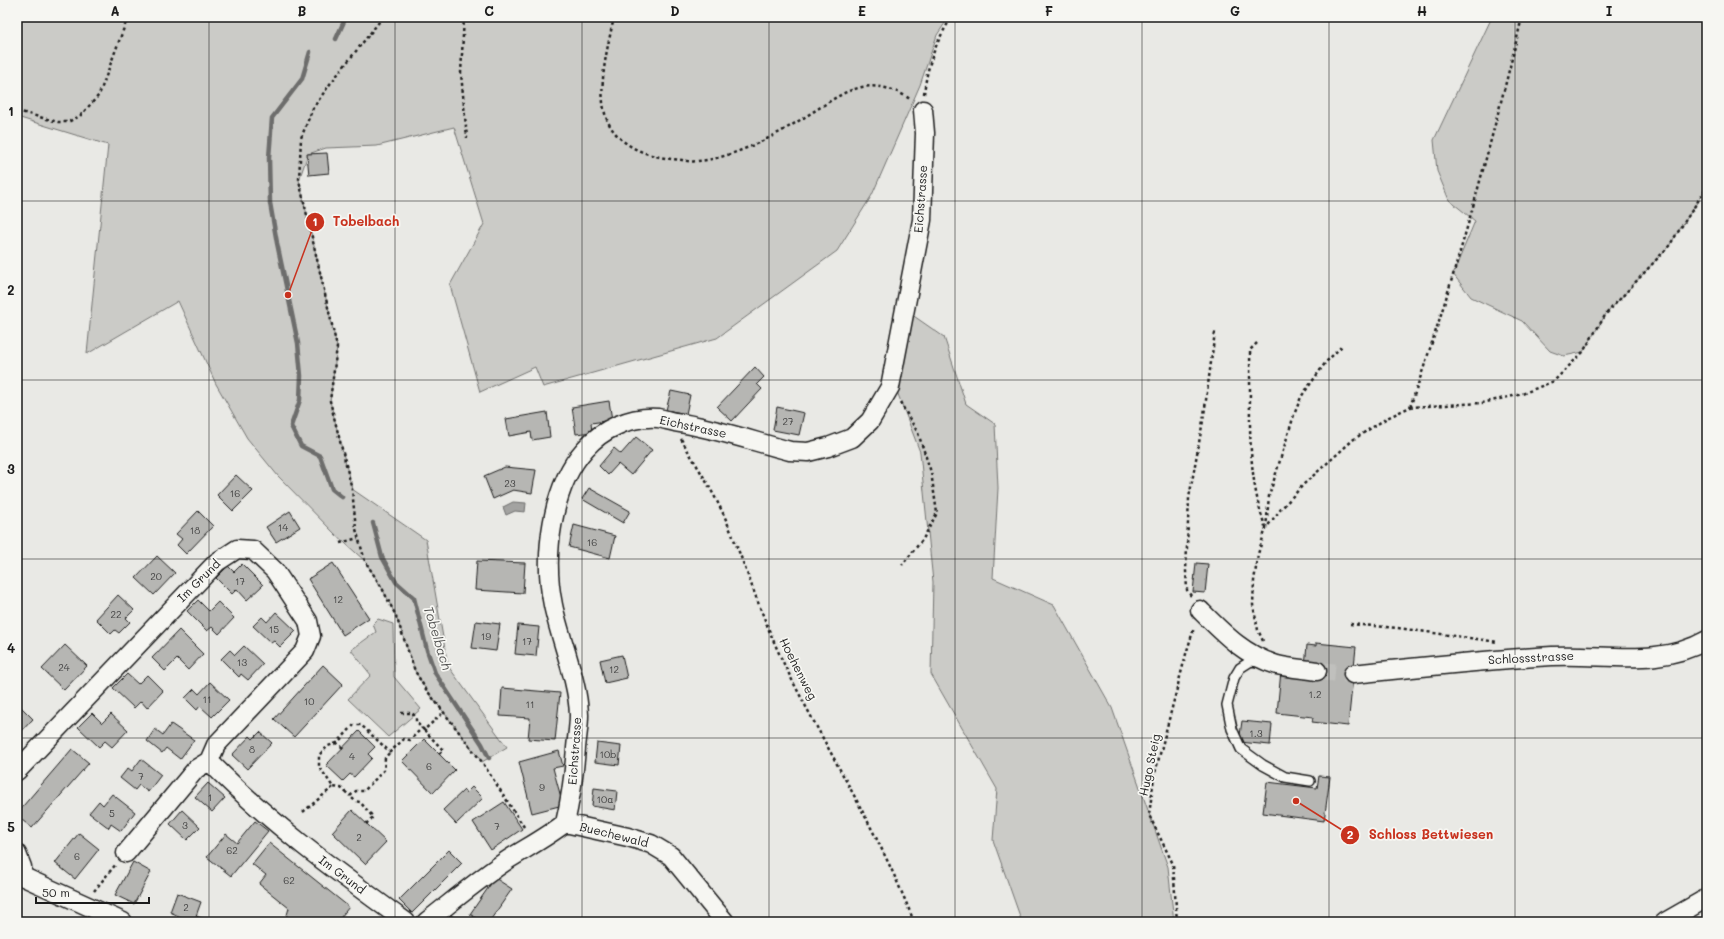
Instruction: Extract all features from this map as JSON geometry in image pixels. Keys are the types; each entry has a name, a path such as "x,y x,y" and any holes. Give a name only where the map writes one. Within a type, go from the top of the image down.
{"street":[{"name":"Eichstrasse","path":"565,823 572,798 579,715 553,604 548,562 550,532 559,498 572,466 594,438 617,425 638,419 658,418 671,422 697,426 790,451 808,452 828,447 852,438 870,421 890,387 922,220 925,133 923,110"},
{"name":"Im Grund","path":"17,771 217,562 237,549 253,550 278,576 308,621 311,636 305,651 216,745 209,761 196,769 126,853"},
{"path":"1200,610 1225,635 1244,650 1277,665 1317,671"},
{"name":"Schlossstrasse","path":"1353,674 1570,655 1644,658 1671,655 1696,646 1707,640"},
{"name":"Im Grund","path":"209,761 226,779 301,844 406,922"},
{"path":"426,922 475,883 565,823"},
{"name":"Buechewald","path":"565,823 628,837 651,844 671,856 725,922"},
{"path":"17,854 22,867 19,874 29,881 123,922"},
{"path":"1665,922 1707,898"}],"lane":[{"path":"1277,665 1251,661 1240,668 1234,678 1227,705 1232,730 1241,749 1263,765 1285,777 1310,781"}],"path":[{"path":"17,112 58,122 68,122 80,116 100,94 128,17"},
{"path":"383,17 313,108 301,138 299,180 337,346 330,401 352,489 358,538 365,561 382,588 396,616 415,671 425,688 482,762 535,844"},
{"path":"464,17 462,73 467,138"},
{"path":"614,17 604,63 603,100 608,121 621,140 639,151 665,159 697,162 733,153 760,142 843,93 863,87 878,86 895,90 909,98 923,110"},
{"path":"923,110 926,75 936,44 952,17"},
{"path":"1410,407 1432,346 1452,282 1507,82 1522,17"},
{"path":"1266,528 1281,508 1304,484 1354,439 1387,418 1410,407 1482,403 1522,394 1554,381 1583,352 1606,314 1669,246 1707,188"},
{"path":"1200,610 1187,590 1187,542 1190,498 1204,414 1215,332"},
{"path":"1257,343 1250,350 1250,431 1258,506 1266,528"},
{"path":"1277,665 1258,630 1253,604 1254,581 1258,554 1266,528 1269,496 1301,397 1326,362 1343,345"},
{"path":"890,387 918,433 931,472 937,513 923,539 902,565"},
{"name":"Hoehenweg","path":"671,422 703,476 729,526 771,636 787,670 889,863 914,922"},
{"path":"340,542 358,538"},
{"name":"Hugo Steig","path":"1177,922 1173,864 1149,815 1156,770 1186,654 1200,610"},
{"path":"1350,624 1398,628 1502,643"},
{"path":"350,796 356,790 364,791 384,770 385,758 404,739 410,740 444,712"},
{"path":"401,713 412,714 416,717 416,722 443,750 439,754"},
{"path":"366,824 373,817 360,802 355,801 341,788 333,787 326,775 319,768 319,755 328,746 337,743 354,725 361,725 390,752"},
{"path":"337,743 343,748"},
{"path":"303,812 333,787"},
{"path":"83,904 126,853"}],"shaded area":[{"path":"17,17 949,17 937,35 920,85 872,195 837,251 717,338 543,387 535,367 480,392 450,285 484,224 454,127 377,146 326,148 308,154 299,180 337,347 330,401 352,489 426,540 448,666 507,747 482,762 425,688 415,671 396,616 382,588 365,561 336,535 278,476 247,438 216,384 178,301 87,354 108,145 17,117"},
{"path":"1492,17 1707,17 1707,187 1669,246 1606,314 1583,352 1564,356 1550,351 1522,321 1471,297 1453,274 1475,221 1449,200 1437,171 1434,140"},
{"path":"908,312 944,337 966,404 995,424 998,488 993,578 1054,605 1112,708 1168,867 1174,922 1022,922 993,840 997,789 931,674 933,582 920,452 893,381"},
{"path":"513,502 526,503 525,512 515,511 506,515 503,507"},
{"path":"378,619 393,624 394,677 421,709 388,737 348,699 371,675 351,650 376,632 373,624"}],"building":[{"path":"327,153 329,173 309,175 307,154"},
{"path":"755,367 764,377 757,384 762,389 732,421 717,407"},
{"path":"671,391 690,395 686,414 666,410"},
{"path":"609,401 612,420 591,423 592,432 576,434 572,407"},
{"path":"777,407 804,413 799,435 773,430"},
{"path":"547,412 550,437 532,440 531,432 509,436 506,419"},
{"path":"636,437 652,450 631,475 618,464 608,475 599,466 614,448 621,454"},
{"path":"505,467 536,470 532,493 513,490 493,499 484,476"},
{"path":"236,475 253,491 233,511 217,495"},
{"path":"589,488 630,511 623,523 582,499"},
{"path":"198,511 213,526 186,554 177,545 182,539 176,534"},
{"path":"290,511 300,527 276,542 266,527"},
{"path":"574,525 615,536 610,558 569,547"},
{"path":"157,556 175,573 154,595 136,578"},
{"path":"477,561 525,563 523,593 475,590"},
{"path":"333,563 369,618 343,635 308,579"},
{"path":"1196,563 1208,564 1205,593 1193,592"},
{"path":"242,564 263,585 247,600 237,589 232,594 216,578 228,566 234,572"},
{"path":"118,595 134,610 126,618 130,622 119,633 115,630 111,634 96,619"},
{"path":"198,600 209,611 218,602 234,618 219,634 212,627 207,631 187,611"},
{"path":"276,612 296,631 280,647 274,641 271,643 253,626 262,617 267,622"},
{"path":"476,621 500,624 496,651 472,648"},
{"path":"518,625 539,627 536,656 515,654"},
{"path":"179,630 203,654 188,670 177,659 165,671 152,658"},
{"path":"1316,643 1356,647 1348,726 1312,722 1313,717 1277,713 1281,671 1305,666 1307,645 1316,646"},
{"path":"65,645 87,666 64,690 42,669"},
{"path":"244,646 263,664 248,680 241,674 239,677 221,659 230,650 235,655"},
{"path":"622,655 627,678 605,683 600,660"},
{"path":"323,665 343,684 294,737 274,719"},
{"path":"127,674 138,684 147,675 163,691 147,708 141,701 134,708 113,688"},
{"path":"210,682 229,700 212,717 200,706 197,710 185,698 194,689 199,694"},
{"path":"502,688 560,693 555,741 528,739 530,718 500,716"},
{"path":"17,703 33,719 17,736"},
{"path":"92,713 102,723 111,714 128,730 112,747 105,741 99,747 78,727"},
{"path":"1242,721 1272,724 1270,745 1239,742"},
{"path":"171,724 194,740 180,759 166,748 162,753 147,741 155,729 163,735"},
{"path":"359,731 375,747 368,754 372,758 354,777 350,774 343,781 326,765"},
{"path":"260,732 272,743 247,769 232,755 250,736 253,739"},
{"path":"424,739 455,770 433,793 402,761"},
{"path":"597,743 621,746 619,765 595,762"},
{"path":"72,749 89,763 32,828 17,816 17,813"},
{"path":"559,751 563,766 553,768 563,805 532,813 519,762"},
{"path":"141,759 161,775 148,792 139,785 135,790 120,778 128,768 132,771"},
{"path":"1319,776 1330,777 1324,821 1263,813 1267,782 1317,788"},
{"path":"208,783 225,798 212,812 195,797"},
{"path":"472,787 483,798 456,824 443,810 464,790 466,793"},
{"path":"594,788 617,791 615,810 592,806"},
{"path":"112,794 135,812 121,831 111,824 109,828 89,813 99,801 103,805"},
{"path":"504,802 522,829 491,850 473,822"},
{"path":"182,810 200,827 187,840 170,824"},
{"path":"352,810 386,842 365,864 332,832"},
{"path":"255,821 268,831 231,876 207,857 226,834 237,843"},
{"path":"79,833 99,849 75,879 55,863"},
{"path":"269,843 349,907 337,922 285,922 289,908 259,884 266,875 252,864"},
{"path":"449,850 462,863 412,913 399,900"},
{"path":"133,862 151,872 134,904 115,895"},
{"path":"495,878 512,889 489,922 481,922 470,914"},
{"path":"177,893 201,902 196,916 204,919 203,922 179,922 181,917 170,912"},
{"path":"451,915 460,922 445,922"}],"waterway":[{"name":"Tobelbach","path":"336,39 346,17"},
{"name":"Tobelbach","path":"310,52 302,79 272,118 269,158 270,203 298,343 301,376 300,400 291,426 301,446 320,456 332,489 342,497"},
{"name":"Tobelbach","path":"373,523 382,557 396,582 414,598 427,650 435,673 482,744 489,758"}],"tunnel":[{"path":"1317,671 1353,674"}],"place":[{"name":"Tobelbach","path":"288,295"},
{"name":"Schloss Bettwiesen","path":"1296,801"}]}
